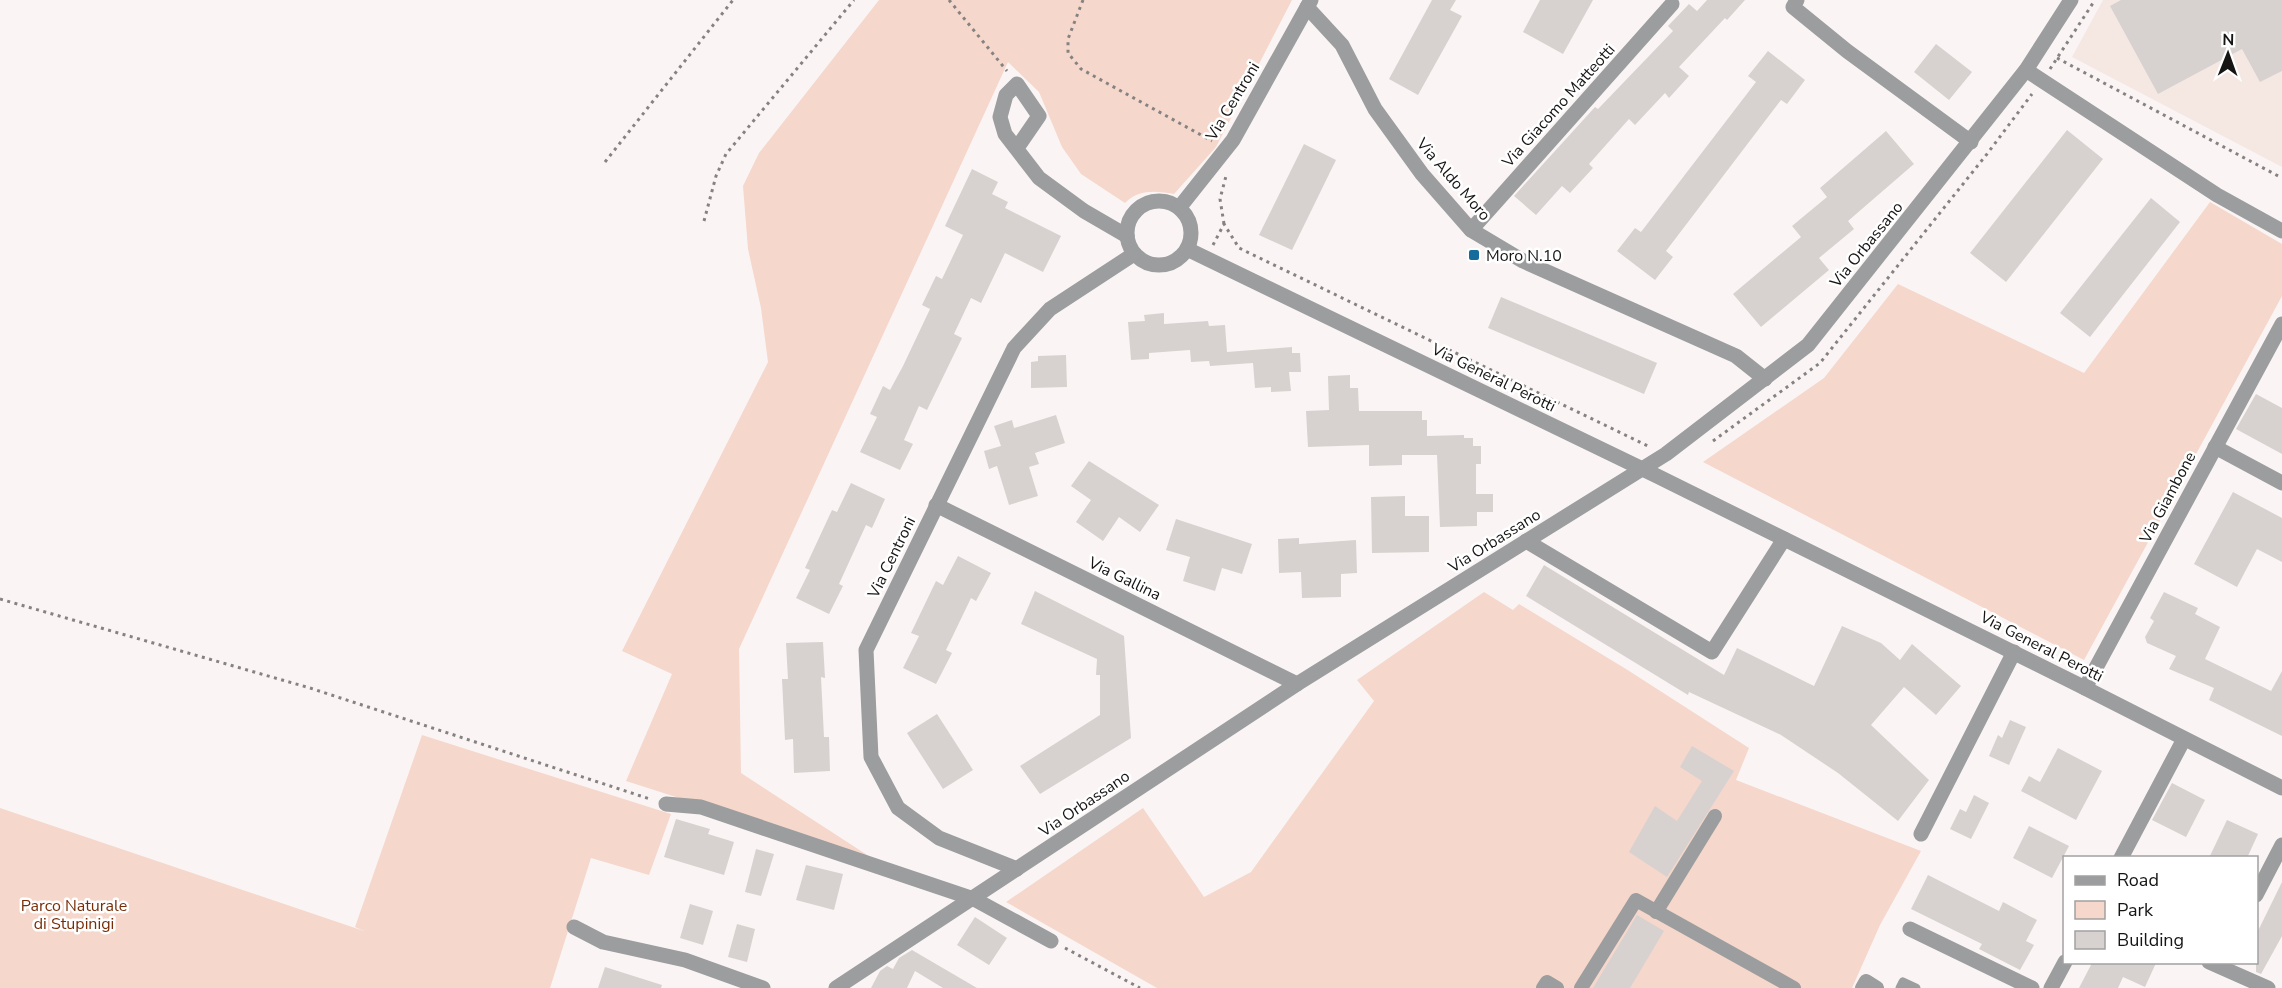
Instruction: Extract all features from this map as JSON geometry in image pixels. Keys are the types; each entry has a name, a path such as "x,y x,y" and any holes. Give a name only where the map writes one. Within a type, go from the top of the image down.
{"street":[{"name":"Via Orbassano","path":"836,988 1297,684 1666,454 1808,345 2026,70 2071,0"},
{"name":"Via Centroni","path":"1179,208 1226,149 1309,4"},
{"name":"Via Aldo Moro","path":"1309,4 1342,45 1376,109 1422,174 1471,230 1523,261 1736,356 1765,379"},
{"name":"Via Giacomo Matteotti","path":"1471,230 1672,4"},
{"path":"1795,4 1847,51 1971,142"},
{"path":"2026,70 2217,195 2282,231"},
{"path":"1017,148 1039,116 1017,84 1006,95 1000,117 1005,134 1039,178 1084,211 1126,236 1134,254 1144,262 1155,265 1169,264 1184,254 1191,229 1187,217 1179,208 1159,201 1149,202 1136,210 1130,218 1126,236"},
{"name":"Via General Perotti","path":"1187,249 1784,538 2282,788"},
{"name":"Via Centroni","path":"1017,869 939,838 898,808 871,757 866,650 1014,348 1050,309 1134,254"},
{"name":"Via Giambone","path":"2085,688 2282,324"},
{"path":"2215,447 2282,483"},
{"name":"Via Gallina","path":"936,505 1297,684"},
{"path":"1526,541 1712,652 1784,538"},
{"path":"1921,834 2014,652"},
{"path":"2122,856 2184,739"},
{"path":"666,804 701,807 974,899 1051,941"},
{"path":"1656,912 1715,816"},
{"path":"2258,891 2282,845"},
{"path":"1581,988 1636,900 1794,988"},
{"path":"574,927 603,942 686,960 763,988"},
{"path":"1910,929 2032,988"},
{"path":"2051,988 2064,964"},
{"path":"2217,964 2268,988"},
{"path":"1862,988 1866,981 1877,988"},
{"path":"1543,988 1547,982 1557,988"}],"lane":[{"path":"1900,988 1903,982 1916,988"}],"path":[{"path":"604,162 733,0"},
{"path":"704,221 716,176 726,154 854,0"},
{"path":"949,0 1017,84"},
{"path":"1083,0 1068,39 1068,53 1082,69 1226,149"},
{"path":"2057,58 2282,178"},
{"path":"1229,167 1220,199 1224,224 1239,248 1666,454"},
{"path":"1206,258 1224,224"},
{"path":"0,599 355,702 666,804"},
{"path":"1051,941 1140,988"}],"shaded area":[{"path":"2103,0 2282,0 2282,167 2072,57"}],"green space":[{"path":"879,0 1292,0 1216,147 1174,194 1142,193 1125,203 1081,174 1062,147 1039,92 1008,62 739,649 741,773 878,862 626,781 672,674 622,651 768,362 761,308 748,249 743,186 759,153"},
{"path":"2210,202 2282,244 2282,296 2084,660 1703,462 1824,378 1898,284 2084,373"},
{"path":"1484,592 1513,610 1519,604 1749,748 1736,780 1921,851 1880,925 1852,988 1157,988 1006,902 1143,808 1204,897 1251,872 1374,701 1357,680"},
{"name":"Parco Naturale di Stupinigi","path":"422,735 671,814 649,875 591,858 550,988 0,988 0,808 364,931 355,927"}],"building":[{"path":"1432,0 1456,0 1450,10 1462,16 1418,95 1389,79"},
{"path":"1540,0 1593,0 1563,54 1523,32"},
{"path":"1707,0 1745,0 1679,67 1689,76 1669,98 1665,93 1635,125 1629,119 1589,164 1593,168 1570,193 1562,186 1536,215 1514,196 1595,107 1598,109 1673,31 1668,26 1689,4 1697,11"},
{"path":"2121,0 2282,0 2282,71 2260,82 2242,49 2158,94 2110,6"},
{"path":"1936,44 1972,72 1949,100 1914,72"},
{"path":"1768,51 1805,80 1787,104 1781,100 1666,251 1673,257 1655,280 1617,251 1635,228 1641,232 1756,82 1748,76"},
{"path":"2067,130 2103,159 2006,282 1970,253"},
{"path":"1886,131 1914,164 1848,221 1854,229 1819,258 1829,270 1761,327 1733,294 1801,237 1792,226 1827,197 1820,188"},
{"path":"1304,144 1336,160 1292,250 1259,235"},
{"path":"972,169 998,182 992,194 1008,202 1005,208 1061,236 1043,272 1005,253 981,303 971,298 954,334 962,338 927,410 919,406 904,440 913,444 900,470 860,452 877,417 870,414 883,386 890,390 903,366 930,309 922,305 936,276 942,279 963,235 945,226"},
{"path":"2151,198 2180,222 2090,337 2060,313"},
{"path":"1501,297 1657,363 1644,394 1488,328"},
{"path":"1164,313 1164,324 1208,321 1209,326 1225,325 1227,352 1292,347 1292,353 1300,353 1301,372 1289,372 1291,391 1271,392 1271,387 1255,388 1253,363 1210,366 1209,361 1191,362 1190,350 1149,353 1149,359 1131,360 1128,322 1145,321 1144,315"},
{"path":"1066,355 1067,387 1031,388 1031,362 1038,361 1038,356"},
{"path":"1350,375 1350,388 1358,388 1359,411 1422,411 1422,420 1427,420 1427,436 1464,435 1464,438 1473,438 1473,446 1481,446 1481,464 1476,464 1476,494 1493,494 1493,512 1477,512 1477,526 1440,527 1437,455 1402,455 1402,465 1369,466 1369,445 1308,447 1306,411 1329,410 1328,376"},
{"path":"2256,394 2282,408 2282,454 2236,429"},
{"path":"1056,415 1065,443 1035,453 1039,464 1029,467 1038,496 1009,505 997,466 989,469 984,451 1001,446 994,426 1012,420 1014,428"},
{"path":"1089,461 1159,505 1140,532 1119,517 1103,541 1076,522 1091,500 1071,486"},
{"path":"851,483 885,499 872,528 866,525 839,584 843,586 829,614 796,598 810,570 805,568 832,510 837,512"},
{"path":"2233,492 2282,518 2282,562 2257,549 2237,587 2194,564"},
{"path":"1405,496 1405,516 1429,516 1429,552 1372,553 1371,497"},
{"path":"1176,519 1252,544 1242,574 1222,568 1215,591 1183,581 1190,557 1166,550"},
{"path":"1299,538 1299,544 1356,540 1357,573 1341,574 1341,597 1302,598 1301,572 1279,573 1278,539"},
{"path":"958,556 991,573 976,601 971,598 946,650 952,653 936,684 903,668 919,636 911,633 936,581 943,585"},
{"path":"1544,565 1724,675 1737,648 1814,686 1842,626 1881,643 1900,660 1912,644 1961,686 1936,715 1904,687 1871,725 1929,780 1898,821 1838,773 1781,735 1689,692 1688,695 1526,596"},
{"path":"1035,591 1124,636 1131,738 1040,794 1020,766 1100,715 1100,675 1096,675 1097,659 1021,624"},
{"path":"2164,592 2198,608 2195,614 2220,627 2205,659 2271,691 2282,671 2282,736 2209,700 2214,688 2169,669 2176,656 2147,643 2145,637 2154,621 2150,618"},
{"path":"823,642 825,678 821,677 824,737 829,737 830,771 794,773 793,739 785,740 782,679 788,679 786,643"},
{"path":"937,714 973,770 943,789 907,733"},
{"path":"2010,720 2026,727 2009,765 1989,756 1998,735 2002,738"},
{"path":"1692,746 1734,771 1667,877 1629,852 1655,806 1677,821 1702,781 1680,767"},
{"path":"2058,748 2102,771 2076,820 2021,791 2029,776 2040,782"},
{"path":"2172,783 2205,800 2186,837 2152,820"},
{"path":"1974,795 1989,803 1971,839 1950,829 1960,809 1966,812"},
{"path":"676,819 710,829 708,834 734,842 724,875 664,857"},
{"path":"2227,820 2258,834 2248,856 2210,856"},
{"path":"2029,826 2069,846 2052,878 2013,858"},
{"path":"756,849 774,854 761,896 745,892"},
{"path":"806,865 843,874 834,910 796,900"},
{"path":"1928,875 1999,911 2003,902 2037,920 2026,941 2034,945 2020,970 1979,949 1982,944 1911,909"},
{"path":"2282,882 2282,936 2261,974 2256,972 2258,931"},
{"path":"690,904 713,911 703,945 680,938"},
{"path":"1637,915 1664,931 1630,988 1593,988"},
{"path":"975,917 1007,938 989,965 957,945"},
{"path":"737,924 755,929 747,962 728,957"},
{"path":"912,950 977,988 943,988 915,971 907,988 871,988 880,971 887,966 893,969 899,958"},
{"path":"2091,964 2156,964 2145,987 2123,977 2118,988 2079,988"},
{"path":"605,967 662,985 661,988 598,988"}],"place":[{"name":"Moro N.10","path":"1474,255"}]}
